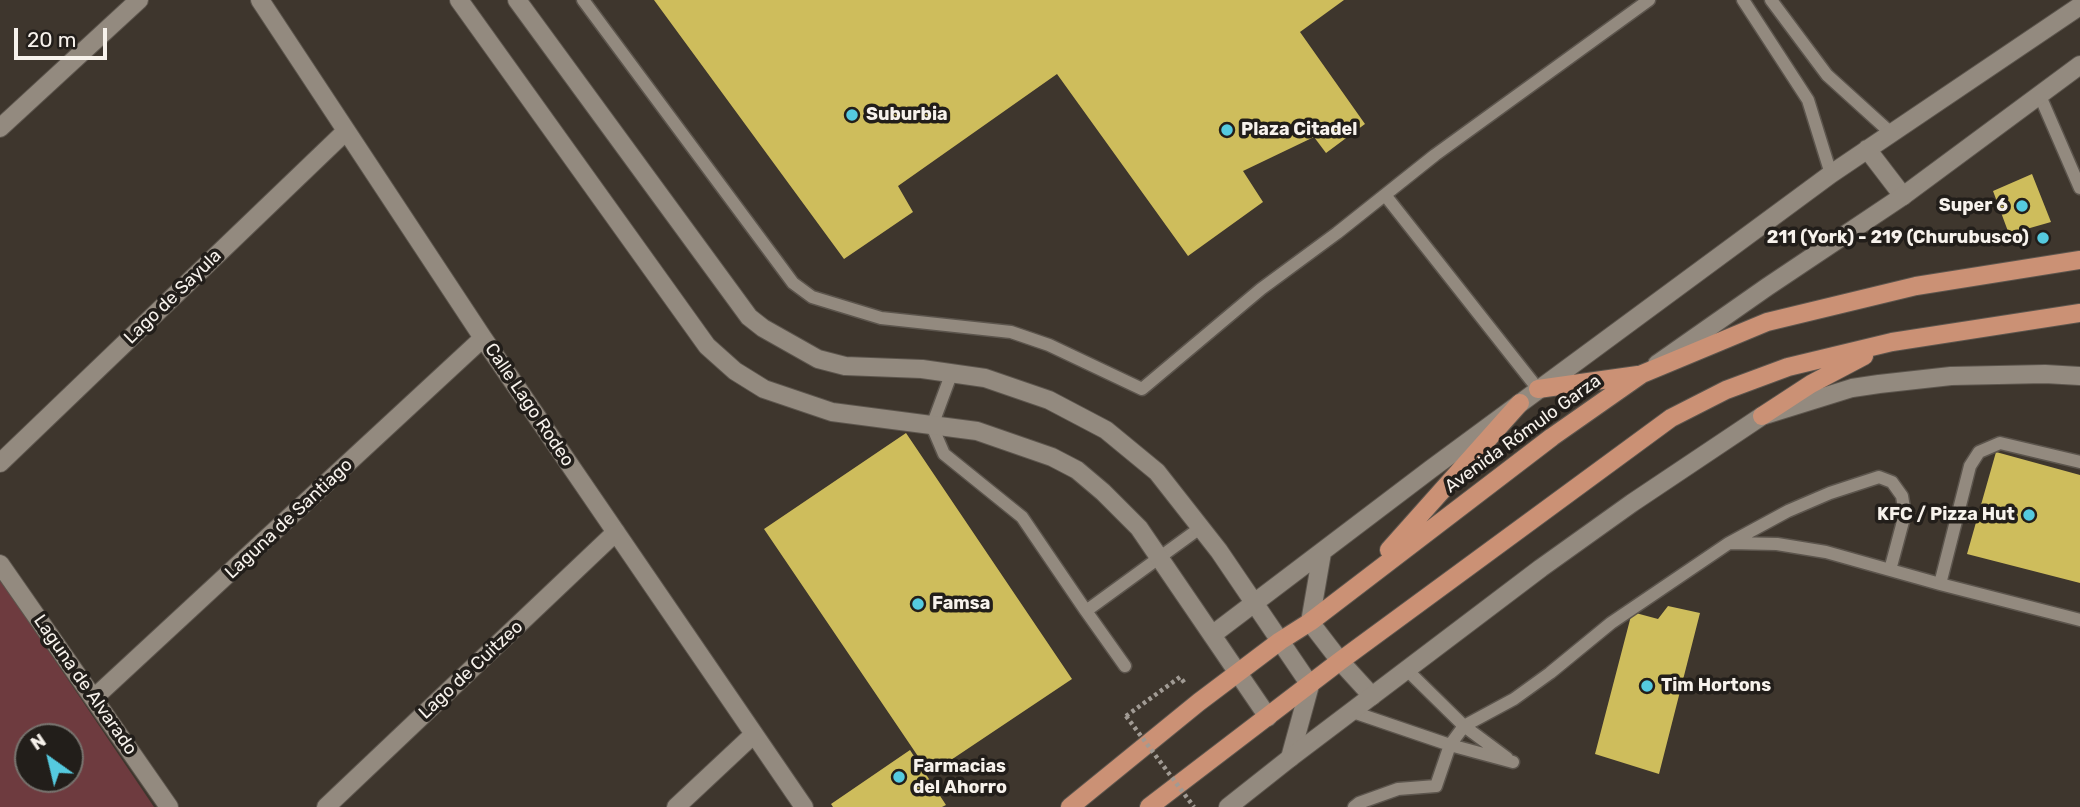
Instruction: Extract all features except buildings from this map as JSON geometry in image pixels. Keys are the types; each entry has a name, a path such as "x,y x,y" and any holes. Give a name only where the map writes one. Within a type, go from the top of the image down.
{"main road":[{"name":"Avenida Rómulo Garza","path":"1070,807 1280,641 1310,622 1552,437 1642,374 1767,322 1916,286 2080,260"},
{"path":"1149,807 1340,661 1671,418 1726,390 1788,367 1892,342 2080,313"},
{"path":"1762,416 1811,384 1892,342"},
{"path":"1538,389 1642,374"},
{"path":"1361,581 1520,403"}],"street":[{"path":"0,128 139,0"},
{"name":"Calle Lago Rodeo","path":"260,0 483,338 804,807"},
{"path":"459,0 707,346 735,371 764,388 832,412 977,431 1052,457 1077,470 1139,528 1268,717"},
{"path":"517,0 749,317 763,328 818,359 845,366 952,372 985,378 1049,400 1106,430 1157,472 1219,551 1310,685 1290,758"},
{"path":"1212,635 1538,389 1831,174 2080,6"},
{"path":"1642,374 1903,195 2080,65"},
{"name":"Lago de Sayula","path":"0,463 345,131"},
{"path":"1867,149 1903,195"},
{"name":"Laguna de Santiago","path":"94,698 483,338"},
{"path":"1228,807 1620,511 1762,416 1852,388 1879,384 1951,376 2080,376"},
{"name":"Lago de Cuitzeo","path":"326,807 616,532"},
{"path":"1322,553 1310,622 1372,696"},
{"name":"Laguna de Alvarado","path":"0,564 169,807"},
{"path":"676,807 753,735"}],"lane":[{"path":"583,0 793,282 812,297 881,318 1011,332 1049,345 1142,389 1241,305 1435,155 1649,0"},
{"path":"1743,0 1808,100 1831,174"},
{"path":"1771,0 1827,75 1891,133"},
{"path":"2040,96 2080,188"},
{"path":"1385,195 1538,389"},
{"path":"952,372 932,426 944,454 1022,517 1125,666"},
{"path":"1940,584 1970,466 1979,452 2000,443 2080,462"},
{"path":"1354,807 1398,789 1436,786 1450,744 1464,726 1514,699 1611,623 1729,543 1819,497 1879,477 1892,482 1902,496 1905,513 1890,570"},
{"path":"1086,611 1200,528"},
{"path":"1729,543 1777,544 1826,552 2080,620"},
{"path":"1353,712 1513,762 1464,726 1407,670"}],"path":[{"path":"1180,677 1126,716 1195,807"}],"shaded area":[{"path":"0,579 154,807 0,807"}],"place":[{"name":"Suburbia","path":"852,115"},
{"name":"Plaza Citadel","path":"1227,130"},
{"name":"Super 6","path":"2022,206"},
{"name":"211 (York) - 219 (Churubusco)","path":"2043,238"},
{"name":"KFC / Pizza Hut","path":"2029,515"},
{"name":"Famsa","path":"918,604"},
{"name":"Tim Hortons","path":"1647,686"},
{"name":"Farmacias del Ahorro","path":"899,777"}]}
